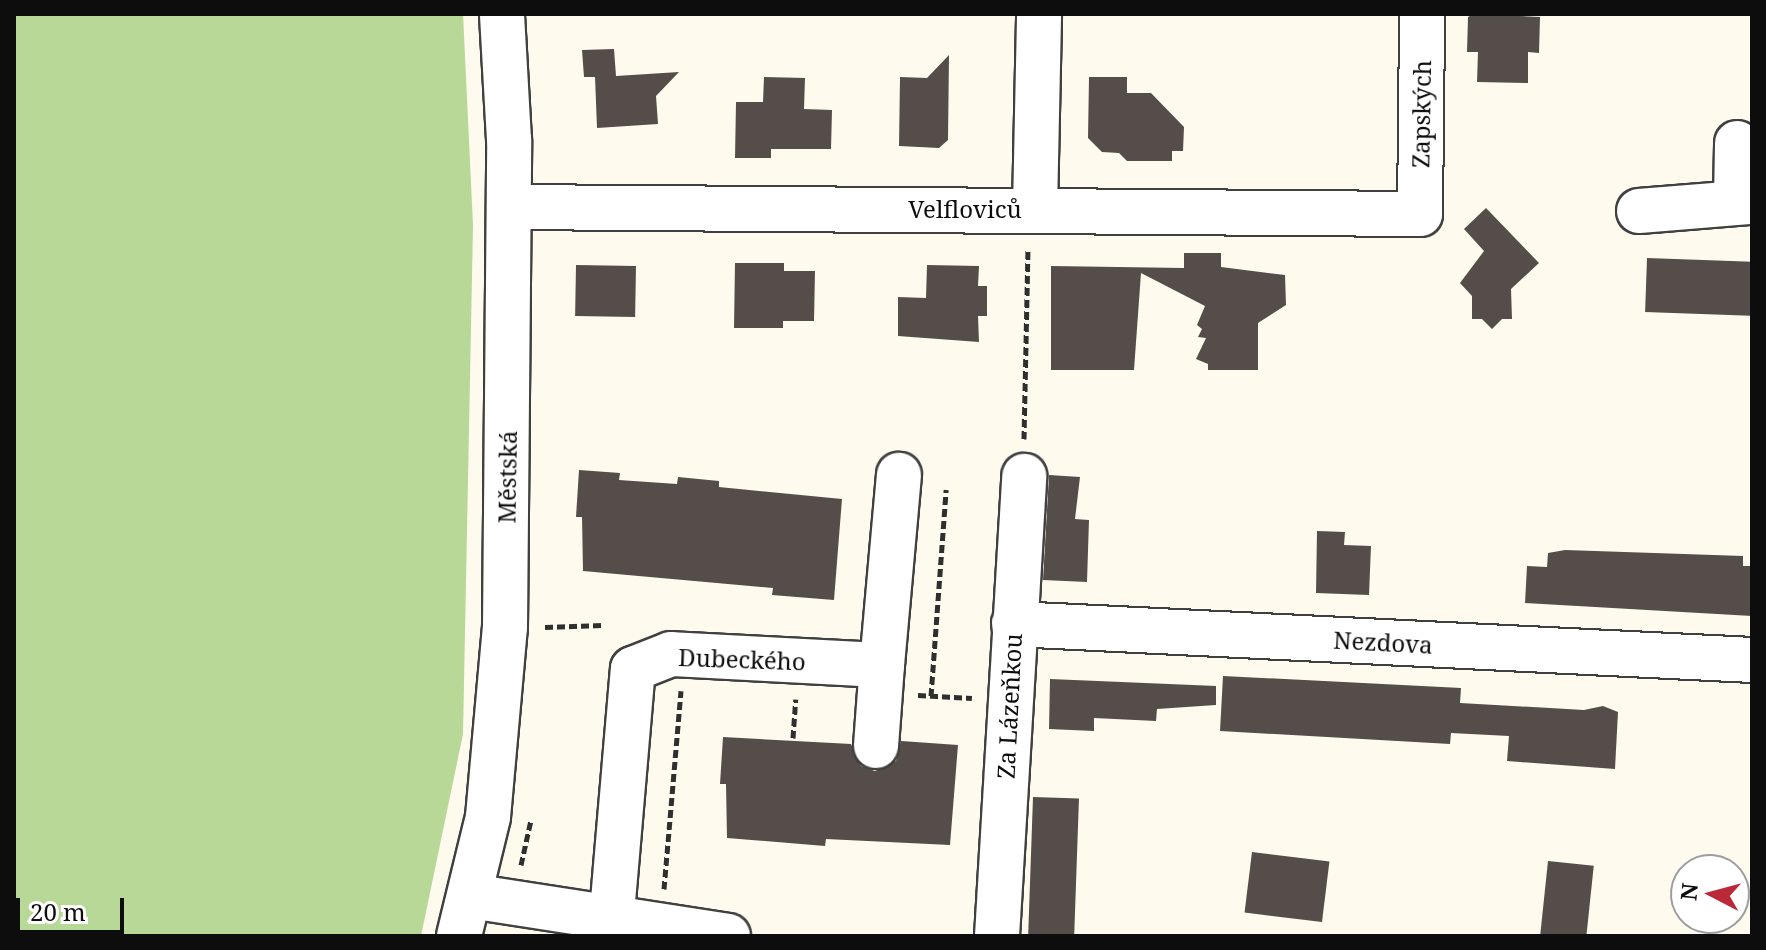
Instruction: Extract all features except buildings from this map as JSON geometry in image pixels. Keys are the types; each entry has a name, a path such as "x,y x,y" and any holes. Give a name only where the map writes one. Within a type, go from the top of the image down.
{"street":[{"name":"Městská","path":"465,916 488,817 504,642 509,207 502,14"},
{"path":"1035,209 1039,14"},
{"name":"Zapských","path":"1420,214 1422,14"},
{"path":"1639,211 1744,202 1737,143"},
{"name":"Velfloviců","path":"509,207 1420,214"},
{"path":"876,746 899,475"},
{"name":"Za Lázeňkou","path":"997,936 1024,476"},
{"name":"Nezdova","path":"1014,624 1752,660"},
{"name":"Dubeckého","path":"611,928 633,669 671,654 881,679"},
{"path":"465,916 611,928 661,927 728,936"}],"path":[{"path":"1024,476 1029,234 1035,209"},
{"path":"931,696 946,490"},
{"path":"545,627 603,625"},
{"path":"661,927 682,678"},
{"path":"881,679 931,696 972,698 979,686"},
{"path":"793,738 797,686"}],"green space":[{"path":"14,14 463,14 473,225 463,734 421,936 14,936"}]}
